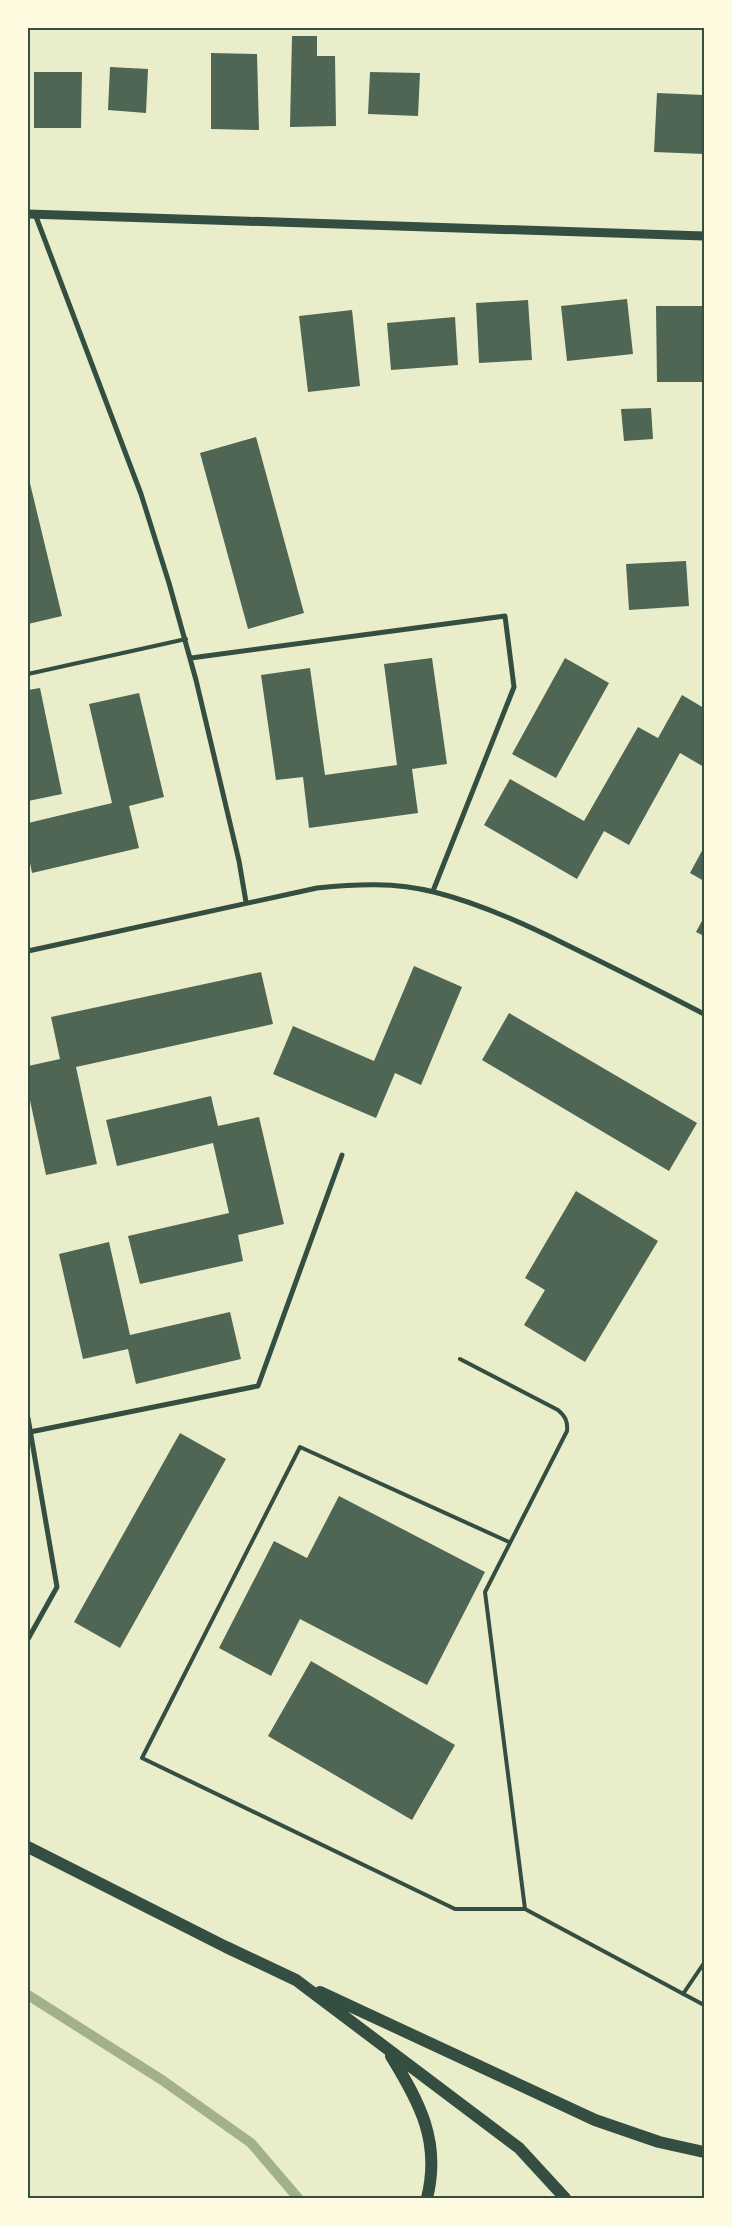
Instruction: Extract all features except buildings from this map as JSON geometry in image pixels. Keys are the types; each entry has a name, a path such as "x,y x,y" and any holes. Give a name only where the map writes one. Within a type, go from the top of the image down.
{"main road":[{"path":"28,1847 226,1948 586,2116 659,2142 704,2152"},
{"path":"296,1980 519,2148 565,2198"},
{"path":"387,2048 424,2117 430,2138 431,2170 427,2198"}],"street":[{"path":"246,902 239,862 191,658 141,494 31,214 704,236"},
{"path":"191,658 505,616 514,687 433,891"},
{"path":"28,951 316,888 357,884 395,886 433,891 468,902 527,925 704,1014"},
{"path":"30,1432 258,1386 342,1155"},
{"path":"28,1418 57,1587 28,1639"}],"lane":[{"path":"28,674 186,639"},
{"path":"460,1360 558,1410 565,1416 568,1424 485,1592 525,1909"},
{"path":"509,1542 300,1447 142,1758 455,1909 525,1909 704,2005"},
{"path":"683,1994 704,1963"}],"waterway":[{"path":"28,1995 162,2080 251,2143 298,2198"}]}
